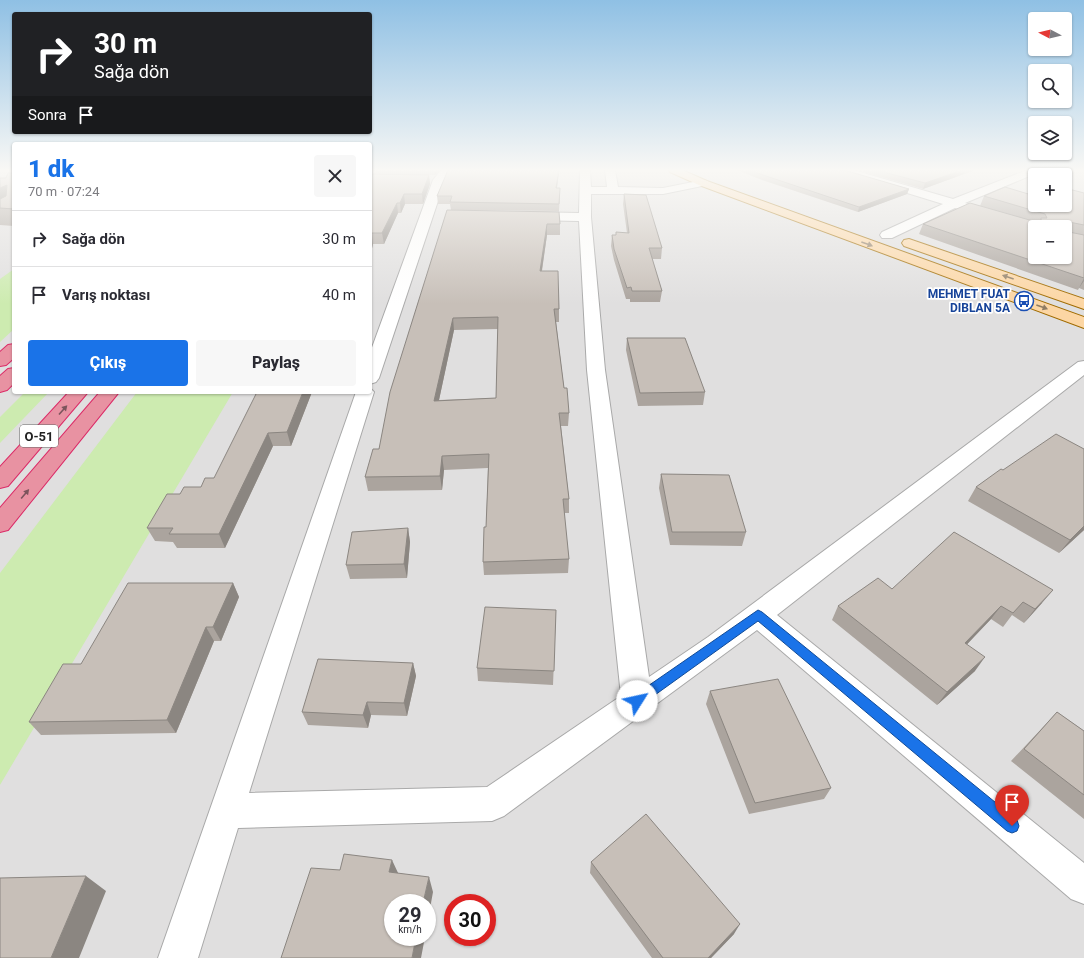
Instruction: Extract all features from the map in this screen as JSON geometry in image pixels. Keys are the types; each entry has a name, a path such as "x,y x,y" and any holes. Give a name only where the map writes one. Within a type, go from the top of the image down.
{"highway":[{"path":"0,361 12,351"},
{"path":"0,386 12,375"},
{"name":"O-51","path":"0,481 77,394"},
{"path":"0,524 108,394"}],"main road":[{"path":"789,215 1084,323"},
{"path":"873,230 1084,304"}],"street":[{"path":"372,372 427,215 443,215"},
{"path":"887,236 931,215"},
{"path":"992,215 1028,226"},
{"path":"514,216 585,217 596,370 637,701"},
{"path":"227,811 492,804 758,615 1084,366"},
{"path":"178,958 364,394"},
{"path":"758,615 1084,886"}],"shaded area":[{"path":"0,215 12,215 12,394 372,394 372,215 1084,215 1084,958 0,958"}],"green space":[{"path":"12,270 12,331 0,342 0,279"},
{"path":"23,394 47,394 0,443 0,417"},
{"path":"135,394 232,394 0,785 0,573"}],"building":[{"path":"372,215 391,215 382,233 372,233"},
{"path":"446,215 559,215 560,224 547,224 540,271 558,271 559,309 554,309 564,388 567,388 569,413 559,413 569,499 563,499 569,559 483,562 489,454 442,456 440,476 365,477 373,449 379,449 390,392","holes":["498,317 496,398 434,401 453,318"]},
{"path":"627,215 652,215 662,248 649,248 662,291 632,291 631,287 627,288 614,249 612,235 616,235 616,232 629,233"},
{"path":"944,215 1011,215 1030,220 1028,220 1028,259 923,224"},
{"path":"1045,215 1084,215 1084,225 1072,223 1072,220 1041,220 1041,218 1047,218"},
{"path":"1072,233 1084,235 1084,278 1042,264 1072,264"},
{"path":"627,338 685,338 705,392 640,393"},
{"path":"256,394 302,394 287,432 268,433 219,534 169,534 173,528 147,528 167,494 180,494 184,487 201,487 205,478 214,478"},
{"path":"1056,434 1084,449 1084,526 1070,540 976,487"},
{"path":"661,474 729,475 746,532 672,532"},
{"path":"408,528 404,564 346,565 352,532"},
{"path":"954,532 1053,590 1035,609 1023,602 1013,613 1001,606 965,643 985,657 947,692 838,606 878,578 892,589"},
{"path":"128,583 233,583 213,627 206,627 167,720 29,722 63,664 81,664"},
{"path":"485,607 556,610 554,671 477,668"},
{"path":"318,659 413,663 404,703 367,702 363,715 302,712"},
{"path":"778,679 831,788 755,803 710,691"},
{"path":"1057,712 1084,731 1084,795 1024,749"},
{"path":"646,814 740,924 708,958 663,958 591,862"},
{"path":"344,854 392,860 389,872 429,877 425,894 384,894 384,946 414,946 412,958 281,958 311,868 340,870"},
{"path":"86,876 51,958 0,958 0,878"}],"place":[{"name":"MEHMET FUAT DIBLAN 5A","path":"1024,301"}],"route":[{"path":"637,701 718,645 758,615 1012,826"}]}
